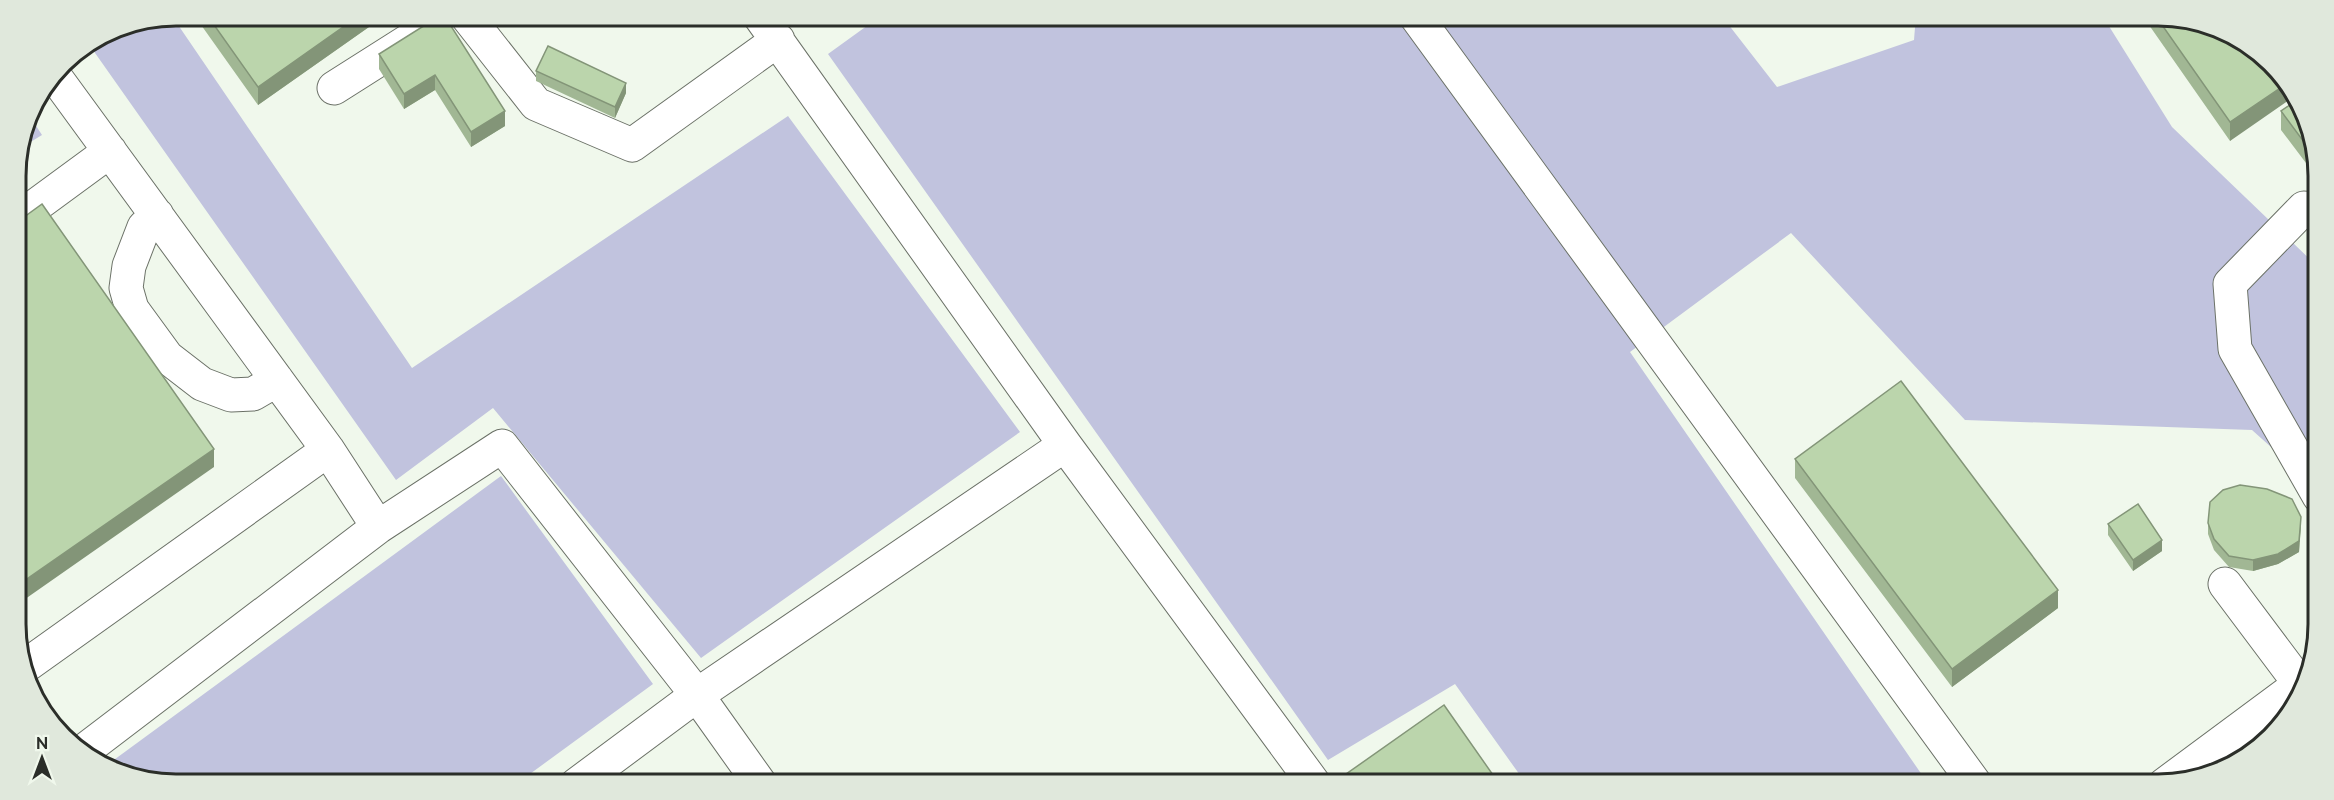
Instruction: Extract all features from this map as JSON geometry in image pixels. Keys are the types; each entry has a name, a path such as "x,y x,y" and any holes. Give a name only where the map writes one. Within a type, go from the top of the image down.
{"lane":[{"path":"334,88 431,26"},
{"path":"475,26 536,104 632,145 768,27 1065,445 1307,774"},
{"path":"1423,26 1968,774"},
{"path":"59,82 328,450 378,527"},
{"path":"26,213 110,151"},
{"path":"2304,208 2230,284 2235,350 2308,477"},
{"path":"157,215 144,227 129,266 126,288 132,309 167,357 202,384 231,395 253,394 277,380"},
{"path":"591,774 697,695 1065,445"},
{"path":"89,747 378,527 502,446 697,695 752,774"},
{"path":"30,663 328,450"},
{"path":"2225,584 2300,674"},
{"path":"2180,773 2294,688"}],"shaded area":[{"path":"179,26 412,368 788,116 1020,432 701,658 493,408 396,480 93,50 118,37 146,28"},
{"path":"867,26 1730,26 1777,87 1914,40 1915,26 2109,26 2172,127 2308,257 2308,480 2252,430 1965,420 1791,233 1630,352 1921,774 1519,774 1455,684 1328,760 828,54"},
{"path":"35,124 42,135 29,143"},
{"path":"501,476 653,684 530,774 175,774 137,769 113,761"}],"building":[{"path":"215,26 344,26 258,87"},
{"path":"424,26 451,26 505,111 471,132 435,75 404,94 379,54"},
{"path":"2163,26 2197,31 2234,46 2250,56 2278,84 2280,88 2230,122"},
{"path":"548,46 626,83 615,107 536,71"},
{"path":"2290,105 2301,127 2306,144 2281,111"},
{"path":"42,204 214,449 26,579 26,216"},
{"path":"1901,381 2058,590 1952,669 1795,459"},
{"path":"2240,485 2267,489 2292,499 2301,517 2299,541 2278,554 2253,560 2229,556 2214,539 2208,523 2210,502 2223,490"},
{"path":"2138,504 2162,540 2133,560 2108,524"},
{"path":"1444,705 1492,774 1346,774"}]}
